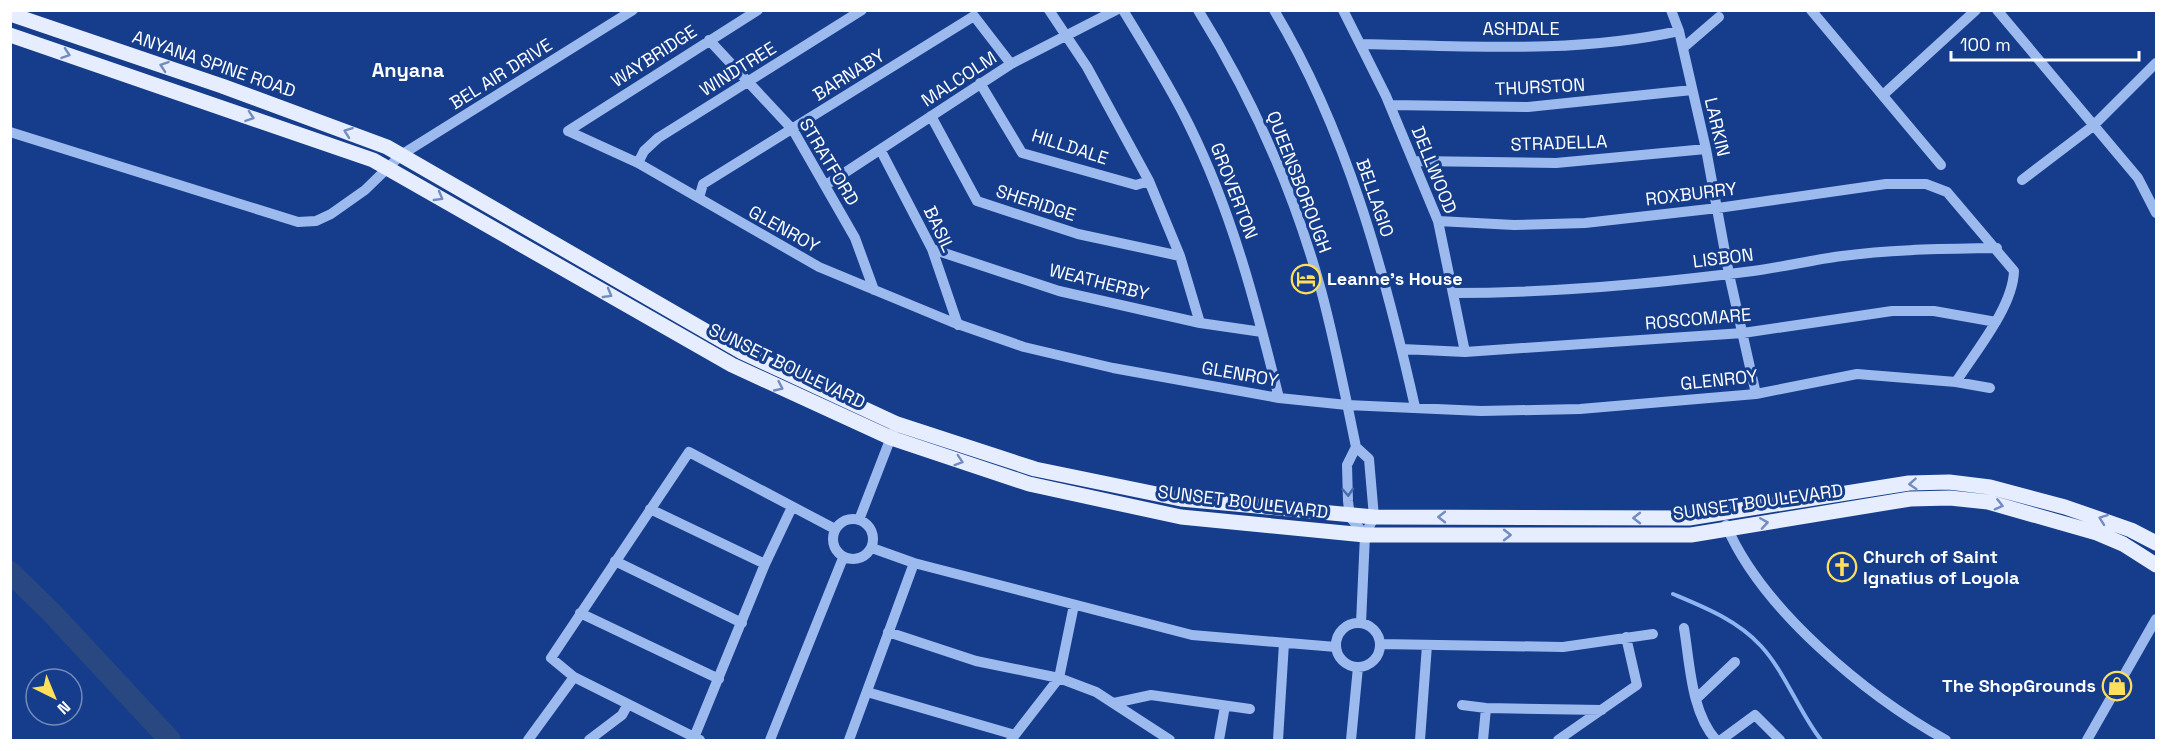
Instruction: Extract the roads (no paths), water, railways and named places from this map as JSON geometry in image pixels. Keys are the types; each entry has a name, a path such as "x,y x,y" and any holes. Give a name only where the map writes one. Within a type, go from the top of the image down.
{"main road":[{"name":"ANYANA SPINE ROAD","path":"10,14 222,86 387,147 401,155"},
{"path":"10,35 373,160 388,168"},
{"name":"SUNSET BOULEVARD","path":"401,155 742,352 894,431 1035,469 1181,500 1350,517 1689,518 1909,483 1949,482 2028,496 2102,519 2157,543"},
{"name":"SUNSET BOULEVARD","path":"388,168 732,365 1029,484 1181,517 1365,535 1691,535 1910,499 1950,498 1988,502 2097,533 2122,543 2157,565"}],"street":[{"name":"BEL AIR DRIVE","path":"10,132 298,222 316,221 332,214 365,190 401,155 633,10"},
{"name":"WAYBRIDGE","path":"568,131 758,10"},
{"name":"WINDTREE","path":"638,163 644,151 658,138 862,10"},
{"path":"1049,10 1087,67 1149,181 1180,256 1200,323"},
{"name":"MALCOLM","path":"826,185 1011,64 1116,10"},
{"name":"GROVERTON","path":"1123,10 1165,80 1211,174 1241,256 1279,398"},
{"name":"QUEENSBOROUGH","path":"1198,10 1233,70 1284,182 1321,290 1356,447"},
{"name":"BELLAGIO","path":"1274,10 1308,76 1342,152 1374,243 1415,407"},
{"name":"DELLWOOD","path":"1343,10 1390,105 1438,221 1465,352"},
{"name":"LARKIN","path":"1671,10 1680,31 1718,208 1729,274 1756,394"},
{"path":"1811,10 1941,165"},
{"path":"1883,95 1976,10"},
{"path":"1997,10 2138,178 2157,213"},
{"name":"BARNABY","path":"699,198 703,184 974,16 1011,64"},
{"path":"1683,48 1719,17"},
{"name":"ASHDALE","path":"1361,44 1542,47 1632,41 1680,31"},
{"name":"STRATFORD","path":"709,40 793,130 855,238 874,290"},
{"path":"2022,180 2093,126 2157,63"},
{"name":"HILLDALE","path":"980,83 1022,153 1136,184 1149,181"},
{"name":"THURSTON","path":"1390,105 1528,107 1692,90"},
{"name":"SHERIDGE","path":"931,116 977,201 1078,234 1180,256"},
{"name":"GLENROY","path":"568,131 638,163 819,267 958,325 1024,347 1113,368 1279,398 1347,405 1481,411 1580,409 1756,394 1857,374 1956,382 1990,388"},
{"name":"STRADELLA","path":"1414,161 1556,164 1706,149"},
{"name":"BASIL","path":"881,151 932,249 958,325"},
{"name":"ROXBURRY","path":"1438,221 1585,224 1886,184 1926,184 1947,192 1985,239 1997,248"},
{"path":"1956,382 1996,322 2014,283 2014,271 1997,248"},
{"name":"LISBON","path":"1453,293 1611,287 1729,274 1907,249 1997,248"},
{"name":"WEATHERBY","path":"932,249 1059,291 1200,323 1262,332"},
{"name":"ROSCOMARE","path":"1402,349 1465,352 1743,333 1892,311 1934,311 1996,322"},
{"path":"859,520 894,431"},
{"path":"1361,623 1365,535 1374,517 1369,459 1356,447 1347,465 1350,517 1365,535"},
{"path":"792,507 765,564 696,740 574,677 551,658 689,452 835,529"},
{"path":"650,509 765,564"},
{"path":"1721,513 1746,564 1771,598 1808,638 1858,679 1946,741"},
{"path":"846,520 859,520 870,528 874,541 872,548 856,560 843,558 834,548 835,529 846,520"},
{"path":"872,548 914,563 1192,635 1336,647"},
{"path":"770,741 843,558"},
{"path":"615,561 742,623"},
{"path":"849,741 914,563"},
{"path":"867,692 1013,738 1059,678 1074,605"},
{"path":"580,613 719,679"},
{"path":"2087,741 2157,619"},
{"path":"1361,623 1377,632 1380,644 1376,658 1371,663 1358,667 1341,659 1336,647 1343,629 1361,623"},
{"path":"1684,628 1696,699 1705,728 1716,741"},
{"path":"888,632 976,661 1059,678 1096,692 1170,741"},
{"path":"1380,644 1563,647 1653,634"},
{"path":"1558,741 1636,685 1626,637"},
{"path":"1278,741 1284,643"},
{"path":"1420,741 1427,645"},
{"path":"1696,699 1735,662"},
{"path":"1351,741 1358,667"},
{"path":"528,741 574,677"},
{"path":"1114,704 1150,695 1250,709"},
{"path":"589,741 622,715 628,704"},
{"path":"1462,705 1486,708 1603,710"},
{"path":"1219,741 1225,706"},
{"path":"1483,741 1486,708"},
{"path":"1721,741 1755,715 1780,741"}],"waterway":[{"path":"10,572 52,613 170,740"},
{"path":"1673,594 1708,609 1752,637 1770,656 1821,740"}],"place":[{"name":"Leanne's House","path":"1306,279"},
{"name":"Church of Saint Ignatius of Loyola","path":"1842,567"},
{"name":"The ShopGrounds","path":"2117,686"}],"district":[{"name":"Anyana","path":"408,70"}]}
